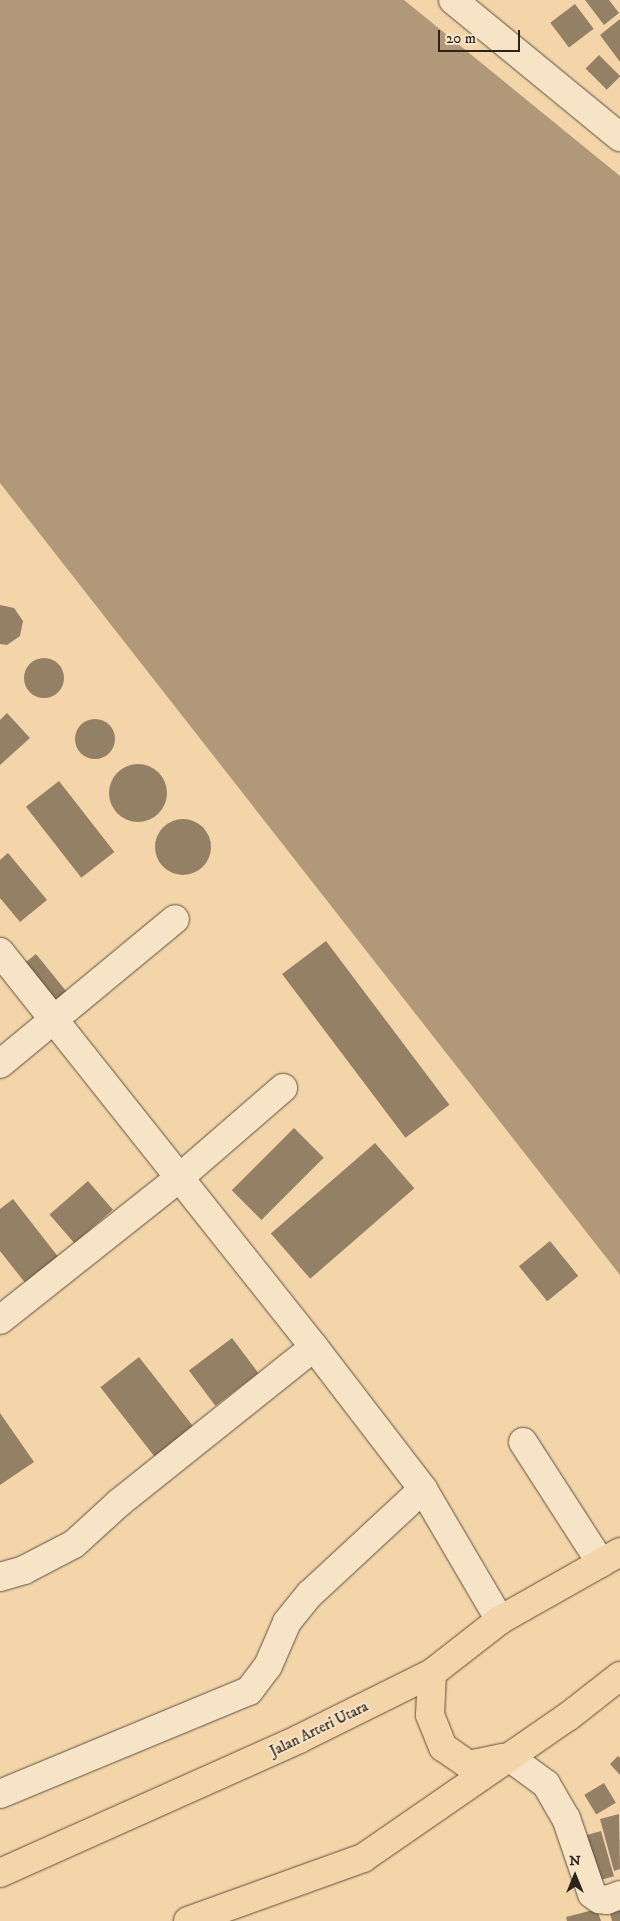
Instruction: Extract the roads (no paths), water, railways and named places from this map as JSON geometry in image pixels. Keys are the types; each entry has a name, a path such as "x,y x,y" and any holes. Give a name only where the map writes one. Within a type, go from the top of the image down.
{"highway":[{"name":"Jalan Arteri Utara","path":"0,1873 299,1739 432,1673 500,1620 611,1558"},
{"path":"432,1673 430,1715 443,1747 469,1765 509,1757"},
{"path":"188,1921 363,1858 569,1716 620,1676"},
{"path":"0,1864 123,1817"}],"street":[{"path":"453,0 620,137"},
{"path":"0,1064 175,919"},
{"path":"0,952 178,1179 314,1347 423,1489 500,1620"},
{"path":"0,1320 178,1179 283,1088"},
{"path":"0,1578 24,1570 74,1544 120,1502 314,1347"},
{"path":"523,1442 611,1558"},
{"path":"0,1794 249,1691 268,1666 287,1622 310,1594 423,1489"},
{"path":"509,1757 546,1784 566,1818 592,1894 599,1899 620,1895"}]}
